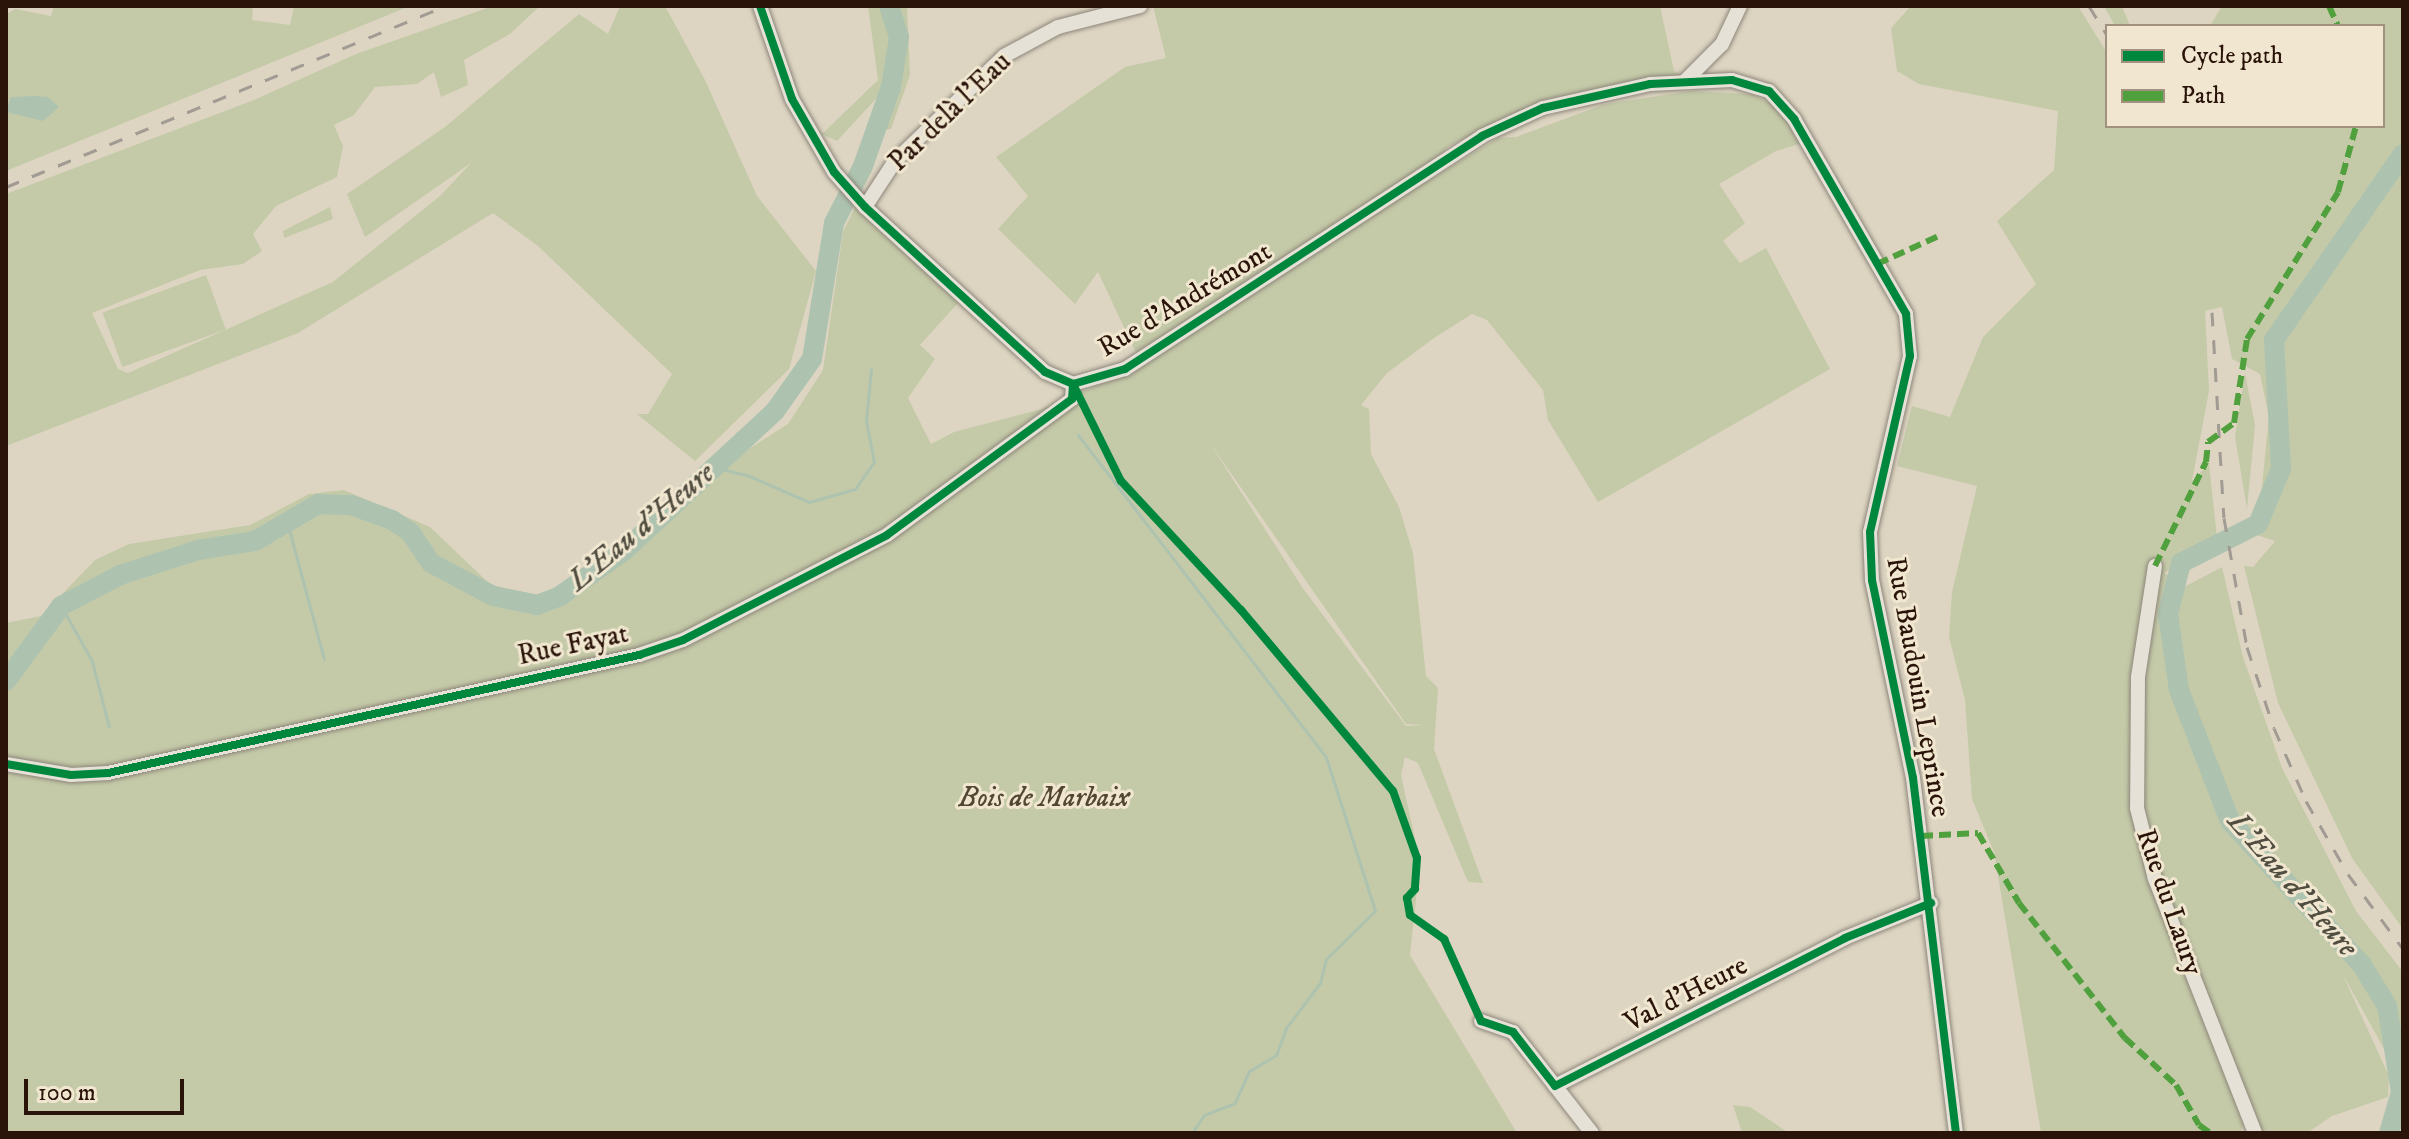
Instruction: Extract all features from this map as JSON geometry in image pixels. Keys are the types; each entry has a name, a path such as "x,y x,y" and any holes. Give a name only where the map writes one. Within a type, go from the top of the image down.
{"street":[{"name":"Rue d'Andrémont","path":"760,6 792,99 834,172 863,205 1045,372 1073,384 1125,369 1482,136 1543,108 1650,84 1684,82"},
{"name":"Par delà l'Eau","path":"863,205 895,161 1004,56 1058,27 1140,6"},
{"path":"1684,82 1722,44 1740,6"},
{"name":"Rue Baudouin Leprince","path":"1684,82 1732,80 1769,91 1794,119 1906,314 1910,356 1870,532 1871,568 1913,778 1931,903 1956,1133"},
{"name":"Rue Fayat","path":"6,764 71,775 108,773 639,655 683,640 900,527 1072,399 1073,384"},
{"name":"Rue du Laury","path":"2155,566 2138,677 2137,808 2155,879 2255,1133"},
{"name":"Val d'Heure","path":"1555,1086 1845,938 1931,903"},
{"path":"1481,1021 1513,1032 1592,1133"}],"green space":[{"path":"54,6 253,6 252,20 290,25 294,6 410,6 6,171 6,14 16,9 51,16"},
{"path":"493,6 540,6 510,34 464,60 468,85 441,97 434,72 417,84 375,87 354,115 334,125 343,146 337,177 276,206 253,234 262,251 243,264 200,270 92,313 118,369 128,373 333,282 440,196 471,163 365,237 347,194 445,127 579,14 608,34 620,6 665,6 705,80 757,196 816,271 789,369 695,461 637,414 648,414 672,374 538,246 493,213 298,333 6,446 6,194 254,100 356,54"},
{"path":"868,6 887,6 893,41 887,87 837,141 822,134 878,80"},
{"path":"897,6 907,6 910,75 891,129 884,130 901,67"},
{"name":"Bois de Marbaix","path":"1153,6 1660,6 1674,71 1681,75 1576,94 1512,116 1449,146 1392,203 1498,138 1516,137 1605,104 1691,91 1751,94 1775,105 1802,143 1776,151 1719,184 1745,223 1723,241 1740,263 1766,248 1830,369 1598,502 1548,420 1543,390 1487,320 1472,314 1434,338 1387,373 1361,405 1369,409 1371,454 1399,507 1413,553 1426,676 1438,688 1434,749 1483,883 1468,882 1418,763 1405,757 1401,775 1420,862 1410,955 1517,1133 6,1133 6,623 41,616 95,560 129,544 250,525 309,494 344,490 430,527 491,585 539,595 584,588 656,531 738,431 733,459 788,424 823,370 843,232 855,207 959,302 920,345 935,359 908,398 931,444 954,432 1042,409 1149,363 1229,306 1138,357 1098,272 1075,304 998,229 1028,196 996,157 1125,67 1166,58","holes":["1209,442 1406,724 1425,725 1406,726 1302,587"]},
{"path":"1911,6 2078,6 2105,50 2105,128 2385,128 2385,24 2211,24 2222,6 2403,6 2403,929 2352,858 2278,703 2244,566 2253,567 2275,541 2257,535 2269,417 2260,374 2232,359 2222,307 2205,311 2209,391 2192,481 2209,464 2217,537 2164,573 2186,586 2222,567 2243,657 2282,768 2356,911 2403,972 2403,1083 2342,973 2389,1076 2388,1097 2332,1116 2307,1133 2261,1133 2248,1115 2240,1133 2041,1133 1994,852 1972,799 1965,700 1949,637 1952,592 1977,486 1897,466 1912,406 1950,417 1983,337 2036,284 1997,221 2054,170 2058,111 1919,84 1897,71 1891,28"},
{"path":"2104,6 2122,6 2129,24 2114,24"},
{"path":"330,207 333,219 284,238 283,231"},
{"path":"206,275 226,330 122,367 103,313"},
{"path":"2245,373 2255,425 2247,509 2235,437"},
{"path":"1733,1105 1750,1107 1789,1133 1742,1133"}],"shaded area":[{"path":"11,97 48,97 59,107 43,121 6,112"}],"waterway":[{"name":"L'Eau d'Heure","path":"6,681 61,606 120,575 198,550 255,541 318,504 351,505 392,520 410,532 431,563 493,596 537,605 560,596 625,550 775,411 812,359 834,223 863,166 891,87 899,37 889,6"},
{"name":"L'Eau d'Heure","path":"2389,1133 2401,1092 2387,1006 2362,965 2230,821 2179,690 2168,614 2181,563 2258,524 2281,469 2274,340 2403,154"},
{"path":"712,467 747,475 809,502 855,489 874,462 866,421 871,369"},
{"path":"1078,435 1326,757 1375,911 1326,959 1320,983 1286,1028 1276,1055 1249,1071 1235,1103 1204,1115 1192,1133"},
{"path":"287,522 324,659"},
{"path":"61,606 92,661 109,727"}],"railway":[{"path":"6,187 446,6"},
{"path":"2089,6 2105,32"},
{"path":"2212,312 2224,518 2247,647 2274,728 2306,801 2348,874 2403,949"}],"marked path":[{"path":"2329,6 2337,24"},
{"path":"2155,566 2206,462 2208,442 2234,423 2247,339 2338,192 2355,128"},
{"path":"1877,264 1943,234"},
{"path":"1921,836 1978,833 2019,903 2125,1038 2176,1085 2199,1125 2210,1133"}],"cycle path":[{"path":"760,6 792,99 834,172 865,207 1045,372 1073,384 1125,369 1482,136 1543,108 1650,84 1732,80 1769,91 1794,119 1906,314 1910,356 1870,532 1872,580 1913,778 1956,1133"},
{"path":"1073,384 1121,481 1241,610 1393,791 1417,858 1415,889 1407,898 1410,915 1444,939 1481,1021 1513,1032 1555,1086 1845,938 1931,903"},
{"path":"6,764 71,775 108,773 639,655 683,640 887,535 1072,399 1073,384"}]}
